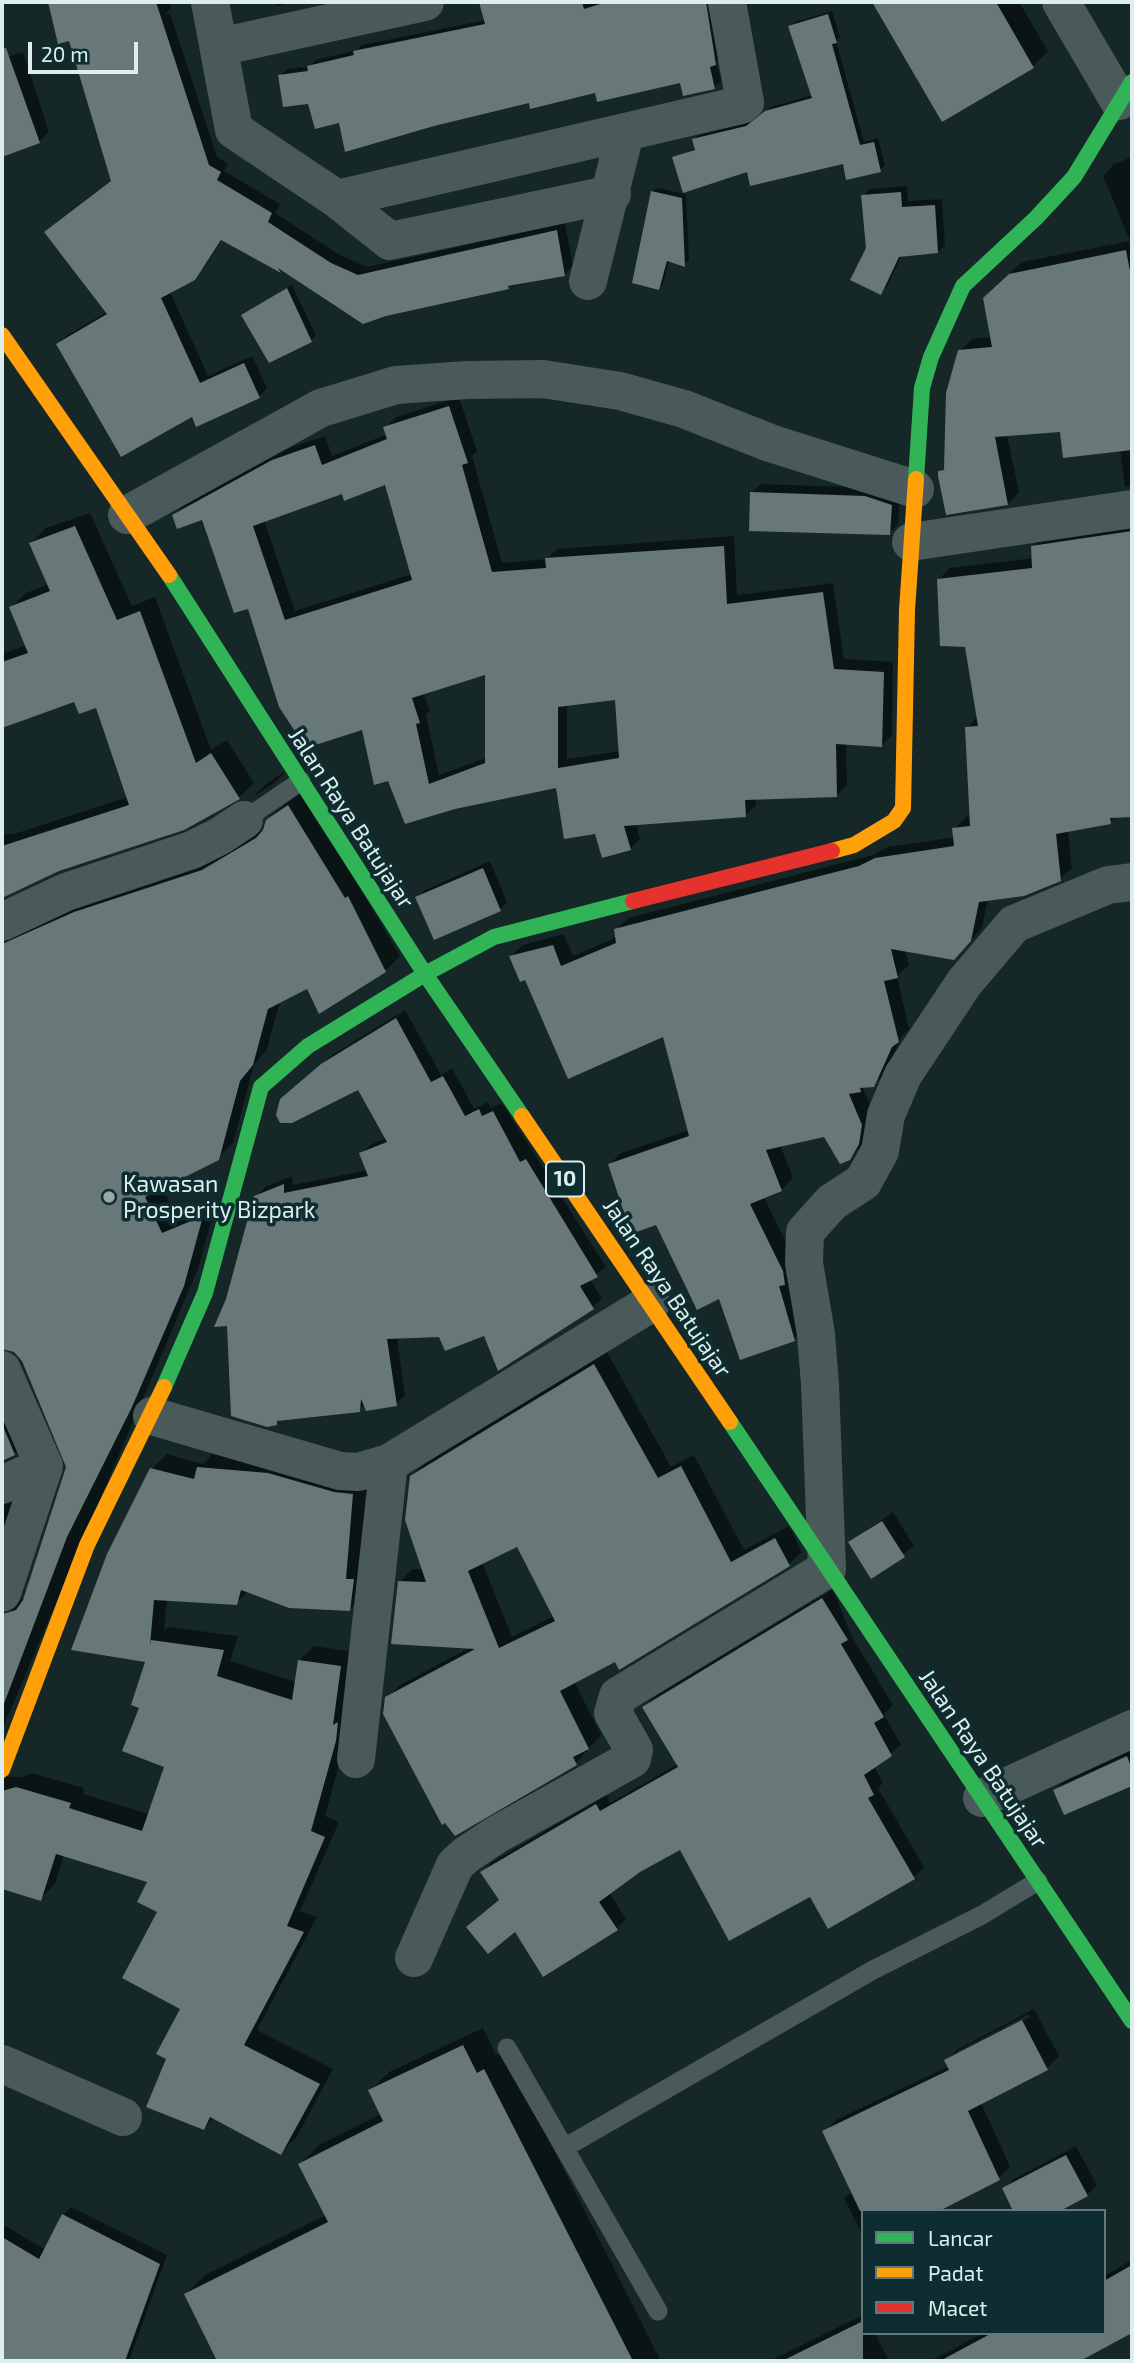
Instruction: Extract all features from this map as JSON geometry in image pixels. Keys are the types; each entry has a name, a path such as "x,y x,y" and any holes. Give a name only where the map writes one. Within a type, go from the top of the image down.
{"main road":[{"path":"2,1770 87,1545 152,1416 205,1293 261,1087 308,1046 425,974 494,937 854,845 894,821 903,808 911,542 922,388 931,357 963,286 1036,218 1074,177 1126,92"},
{"name":"Jalan Raya Batujajar","path":"2,335 127,514 425,974 651,1303 1132,2021"}],"street":[{"path":"210,2 234,130 337,199 388,239 396,241 612,194"},
{"path":"219,47 425,2"},
{"path":"337,199 625,133 745,102 727,2"},
{"path":"1061,2 1126,92"},
{"path":"588,281 612,194 625,133"},
{"path":"127,514 321,408 396,385 467,380 542,379 620,391 684,409 770,443 915,489"},
{"path":"911,542 1132,509"},
{"path":"2,922 105,877 192,850 244,820"},
{"path":"414,1958 455,1865 496,1835 632,1759 634,1750 613,1713 613,1703 618,1696 827,1569 820,1384 804,1263 805,1232 832,1202 864,1180 880,1151 886,1115 903,1075 964,983 1014,924 1108,885 1132,882"},
{"path":"152,1416 340,1471 358,1472 389,1464 651,1303"},
{"path":"2,1370 44,1466 2,1593"},
{"path":"356,1759 389,1464"},
{"path":"2,1485 44,1466"},
{"path":"982,1798 1132,1729"},
{"path":"2,2064 123,2116"}],"lane":[{"path":"244,820 301,781"},
{"path":"564,2148 873,1970 982,1915 1038,1881"},
{"path":"507,2048 658,2311"}],"building":[{"path":"48,2 156,2 209,165 221,172 217,180 272,213 268,222 331,263 358,275 557,230 565,276 508,286 509,289 386,316 363,324 278,268 281,273 221,240 195,280 161,298 200,383 244,363 260,398 196,427 192,417 121,457 56,344 107,314 44,232 111,181 69,41 58,44"},
{"path":"479,2 582,2 584,9 607,2 706,2 716,65 710,67 715,89 683,96 680,83 597,102 595,93 530,109 529,103 434,126 345,152 339,123 315,129 308,104 283,107 278,75 308,71 307,66 354,55 353,51 485,24"},
{"path":"872,2 996,2 1034,68 942,122"},
{"path":"828,14 837,43 832,44 860,145 874,142 881,172 846,180 843,164 750,186 747,172 683,193 672,157 695,150 692,139 746,126 765,111 812,98 788,26"},
{"path":"6,48 40,143 2,157 2,49"},
{"path":"651,191 682,198 685,267 667,261 659,290 632,283"},
{"path":"901,192 902,207 935,205 938,253 899,257 881,295 850,280 866,248 861,195"},
{"path":"1126,250 1132,282 1132,450 1063,458 1060,432 995,437 1008,505 946,515 938,471 944,470 946,393 958,350 992,347 983,298 1009,274"},
{"path":"287,288 312,342 269,363 241,315"},
{"path":"449,406 468,463 462,465 492,572 546,568 545,558 724,546 727,604 823,592 834,669 884,672 882,747 836,744 837,797 745,800 746,817 624,826 631,850 602,858 595,834 564,839 556,788 455,809 405,824 388,781 374,785 362,730 306,748 279,707 248,609 234,613 202,520 177,529 172,515 272,460 315,445 322,465 387,439 383,427","holes":["385,485 412,580 285,620 253,526 342,494 344,501","485,675 485,763 429,784 416,724 420,723 412,698","615,700 619,758 558,768 558,707"]},
{"path":"750,492 865,496 892,505 890,535 749,531"},
{"path":"75,526 117,620 140,611 196,763 211,753 240,799 184,830 59,871 2,898 2,846 129,805 96,708 79,714 74,702 2,728 2,662 28,653 9,607 50,591 29,543"},
{"path":"1132,531 1132,817 1110,818 1111,824 1056,834 1061,881 1024,896 979,902 971,941 954,960 891,949 898,978 884,981 899,1042 892,1047 874,1087 860,1088 861,1092 849,1094 862,1125 859,1144 850,1160 840,1164 824,1137 766,1150 782,1191 750,1204 783,1271 785,1285 779,1286 795,1341 740,1360 719,1299 697,1310 656,1225 631,1234 608,1164 689,1136 663,1037 568,1079 525,980 520,982 509,956 553,945 561,966 616,943 614,929 859,866 875,858 954,846 952,828 970,826 965,727 978,726 965,647 940,646 937,579 1032,568 1031,546"},
{"name":"Kawasan Prosperity Bizpark","path":"288,805 345,898 348,896 386,972 319,1014 307,989 268,1009 253,1065 240,1081 219,1160 145,1197 162,1233 203,1216 184,1286 132,1407 67,1537 2,1709 2,1614 16,1610 23,1600 66,1467 22,1361 14,1352 2,1349 2,944 74,912 202,870 256,838 263,830 266,820"},
{"path":"483,868 501,911 434,940 415,897"},
{"path":"396,1018 431,1082 443,1076 465,1116 479,1109 482,1116 493,1111 520,1162 526,1159 598,1277 580,1286 594,1309 498,1371 484,1336 445,1351 439,1337 387,1339 397,1406 366,1411 361,1399 360,1412 277,1421 277,1425 267,1427 231,1416 227,1326 214,1327 226,1299 254,1196 284,1184 284,1193 368,1176 359,1153 387,1142 358,1090 292,1123 280,1123 276,1115 280,1099 321,1064"},
{"path":"594,1364 658,1478 681,1466 731,1562 775,1538 790,1566 619,1670 615,1662 560,1691 589,1749 573,1757 577,1765 455,1836 445,1823 442,1825 383,1714 385,1697 475,1649 391,1644 398,1581 426,1582 405,1520 410,1476","holes":["517,1547 555,1621 499,1648 468,1571"]},
{"path":"2,1424 15,1455 2,1461"},
{"path":"197,1467 268,1473 334,1492 353,1494 346,1579 354,1579 350,1611 289,1608 241,1590 237,1605 154,1600 150,1645 151,1640 224,1650 217,1676 292,1700 298,1660 341,1666 333,1725 338,1722 336,1741 311,1831 325,1837 287,1926 304,1932 244,2045 320,2084 281,2155 210,2117 204,2130 146,2107 166,2059 156,2054 180,2009 122,1978 157,1912 137,1902 147,1882 56,1854 41,1901 2,1889 2,1791 16,1787 71,1803 69,1808 142,1831 164,1767 122,1751 139,1708 131,1705 145,1662 71,1650 107,1554 150,1468 194,1479"},
{"path":"882,1521 905,1557 871,1579 848,1542"},
{"path":"822,1598 848,1640 841,1644 884,1717 874,1723 892,1756 864,1775 874,1795 868,1798 915,1879 828,1929 810,1897 729,1941 680,1850 640,1872 599,1902 618,1930 543,1977 515,1932 488,1954 466,1927 499,1900 480,1872 596,1804 600,1811 678,1767 642,1707"},
{"path":"1127,1756 1132,1769 1132,1786 1064,1815 1053,1790"},
{"path":"1022,2020 1048,2070 968,2111 1000,2180 943,2209 860,2211 822,2131 949,2070 944,2060"},
{"path":"463,2045 477,2073 484,2069 633,2361 217,2361 184,2294 328,2222 298,2164 383,2121 368,2090"},
{"path":"1066,2155 1088,2196 1064,2209 1012,2209 1002,2188"},
{"path":"62,2214 160,2264 125,2361 2,2361 2,2237 39,2259"},
{"path":"1132,2265 1132,2333 1080,2361 940,2361 988,2335 1106,2335 1106,2280"},
{"path":"861,2322 863,2361 782,2361"}],"traffic: fast":[{"path":"916,479 922,388 931,357 963,286 1036,218 1074,177 1132,82"},
{"path":"169,575 425,974 522,1116"},
{"path":"164,1387 205,1293 261,1087 308,1046 425,974 494,937 633,901"},
{"path":"730,1422 1132,2021"}],"traffic: slow":[{"path":"2,335 169,575"},
{"path":"832,851 854,845 894,821 903,808 907,610 916,479"},
{"path":"522,1116 730,1422"},
{"path":"2,1770 87,1545 164,1387"}],"traffic: jam":[{"path":"633,901 832,851"}],"place":[{"name":"Kawasan Prosperity Bizpark","path":"109,1197"}]}
